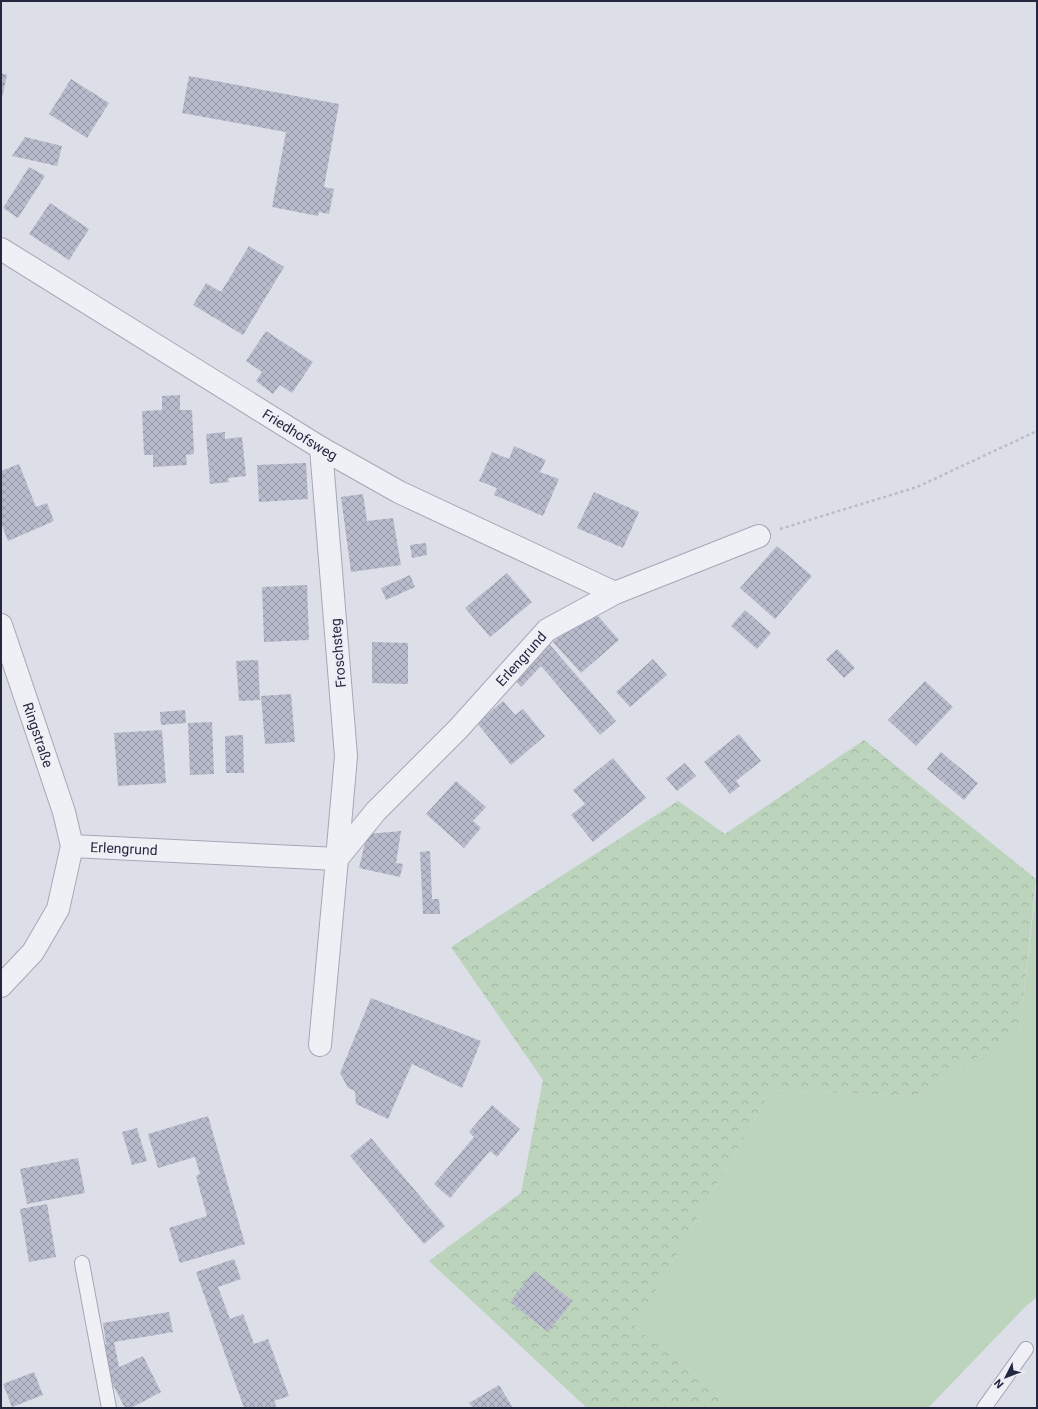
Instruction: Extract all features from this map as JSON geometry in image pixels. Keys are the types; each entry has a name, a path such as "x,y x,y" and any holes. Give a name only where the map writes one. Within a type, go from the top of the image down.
{"street":[{"name":"Friedhofsweg","path":"1,249 321,448 399,492 615,592"},
{"name":"Froschsteg","path":"321,448 346,756 337,859"},
{"name":"Erlengrund","path":"1,986 33,952 58,909 72,846 337,859 376,811 459,728 547,630 615,592 759,536"},
{"name":"Ringstraße","path":"1,625 64,812 72,846"},
{"path":"320,1045 337,859"}],"lane":[{"path":"82,1263 109,1408"},
{"path":"984,1408 1026,1349"}],"path":[{"path":"759,536 917,487 1037,431"}],"green space":[{"path":"864,740 1036,879 1020,1030 915,1096 771,1090 635,1327 737,1408 587,1408 429,1261 521,1193 543,1080 451,947 678,801 725,834"},
{"path":"1037,878 1037,1297 1025,1307 928,1408 737,1408 635,1327 771,1090 915,1096 1020,1030"}],"building":[{"path":"1,73 7,75 2,98 1,98"},
{"path":"189,76 339,104 324,187 334,189 329,214 319,212 318,216 272,207 286,132 182,113"},
{"path":"71,79 109,103 87,138 49,114"},
{"path":"25,137 62,146 57,166 12,156"},
{"path":"29,167 45,176 18,218 3,208"},
{"path":"50,203 89,229 69,260 29,234"},
{"path":"249,246 284,267 243,335 193,305 206,283 221,292"},
{"path":"266,331 313,362 292,393 280,385 273,394 256,381 262,372 246,361"},
{"path":"180,395 180,410 192,410 194,454 186,455 187,465 153,467 153,455 144,455 142,411 162,410 162,396"},
{"path":"225,432 225,439 242,437 246,476 228,478 229,482 210,484 206,434"},
{"path":"514,446 546,460 540,472 559,479 543,516 494,495 497,488 479,481 492,452 509,459"},
{"path":"306,463 308,499 259,502 257,465"},
{"path":"19,464 36,507 47,503 54,521 8,541 1,523 1,471"},
{"path":"594,492 639,512 623,548 577,528"},
{"path":"363,494 367,521 393,518 401,565 351,572 341,497"},
{"path":"426,543 427,555 412,558 410,545"},
{"path":"777,546 812,576 775,619 740,588"},
{"path":"507,573 532,602 490,637 465,608"},
{"path":"410,575 415,587 386,600 381,588"},
{"path":"307,585 309,640 264,642 262,587"},
{"path":"591,608 619,640 581,673 553,642"},
{"path":"745,610 771,633 757,649 731,626"},
{"path":"544,638 616,721 600,735 541,666 521,687 511,675"},
{"path":"372,642 408,643 408,684 372,683"},
{"path":"837,649 855,668 844,678 826,659"},
{"path":"653,659 667,675 630,707 616,692"},
{"path":"258,660 260,700 239,701 236,661"},
{"path":"925,681 953,707 916,746 888,720"},
{"path":"291,694 295,742 265,744 261,696"},
{"path":"503,701 515,715 523,709 545,736 511,765 477,723"},
{"path":"185,710 186,723 161,725 160,712"},
{"path":"212,722 214,774 190,775 188,723"},
{"path":"162,730 166,783 118,786 114,733"},
{"path":"739,734 761,761 736,781 740,786 730,794 704,762"},
{"path":"243,735 244,773 226,773 225,736"},
{"path":"941,752 978,783 964,800 927,769"},
{"path":"613,758 646,798 593,842 571,815 585,804 573,790"},
{"path":"685,763 696,776 677,791 666,778"},
{"path":"456,781 486,807 473,821 481,828 464,848 426,814"},
{"path":"401,831 396,863 403,864 400,877 359,868 367,834"},
{"path":"430,851 432,899 439,899 440,914 423,914 420,852"},
{"path":"371,998 481,1041 462,1088 412,1064 388,1119 356,1104 355,1091 348,1088 340,1073"},
{"path":"492,1105 520,1129 497,1157 490,1151 450,1198 434,1184 474,1137 469,1132"},
{"path":"208,1116 245,1244 180,1263 169,1228 207,1216 196,1176 200,1174 195,1157 158,1168 148,1134"},
{"path":"137,1128 147,1161 132,1165 122,1132"},
{"path":"371,1138 445,1226 424,1244 350,1156"},
{"path":"78,1158 85,1193 27,1204 20,1169"},
{"path":"47,1204 56,1257 29,1262 20,1209"},
{"path":"234,1259 241,1279 218,1287 230,1319 243,1314 254,1344 268,1339 289,1396 274,1401 277,1408 244,1408 196,1272"},
{"path":"534,1271 573,1301 548,1332 510,1302"},
{"path":"169,1312 173,1332 114,1342 119,1367 107,1373 103,1344 110,1343 106,1343 103,1323"},
{"path":"143,1356 161,1392 131,1408 125,1408 107,1373"},
{"path":"34,1372 43,1395 12,1407 3,1384"},
{"path":"499,1385 513,1408 473,1408 469,1403"}]}
